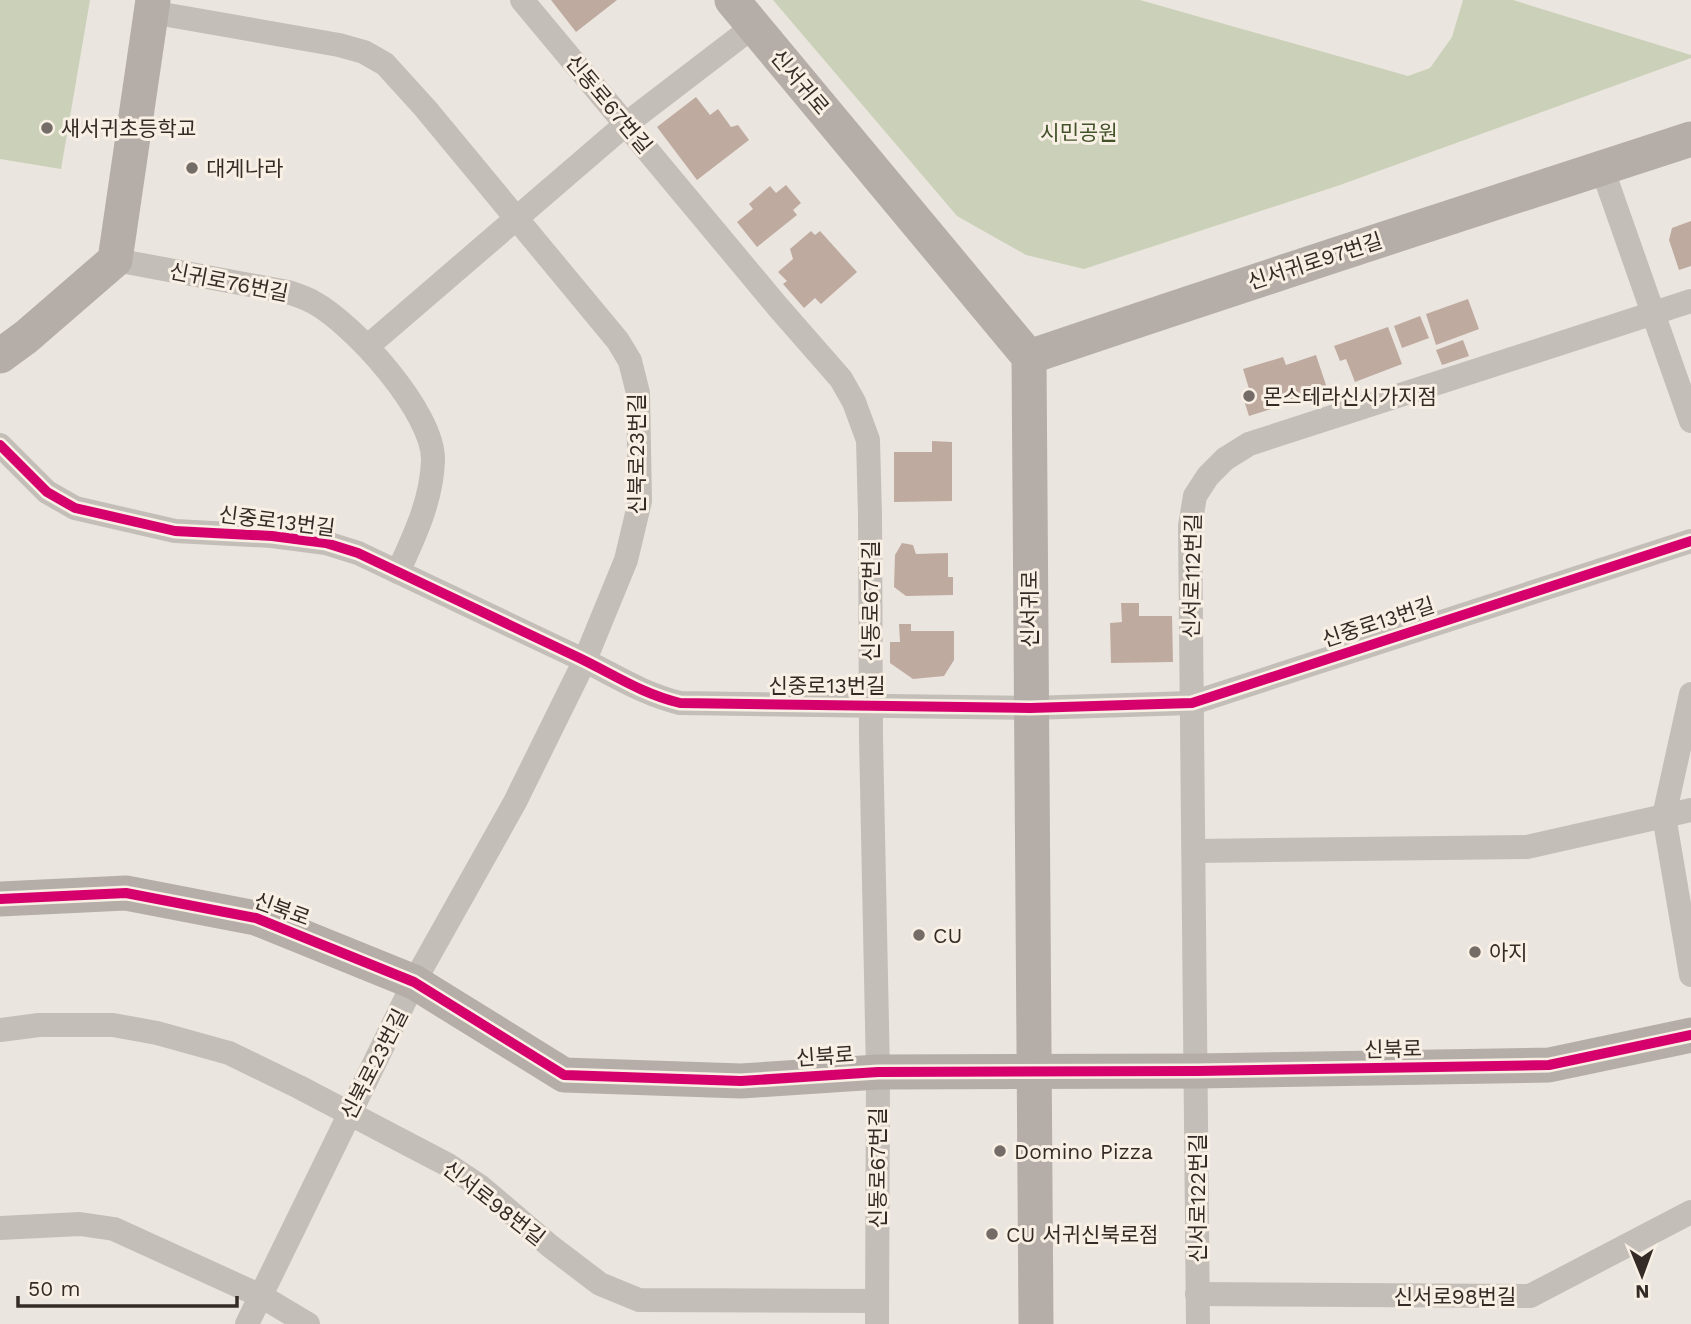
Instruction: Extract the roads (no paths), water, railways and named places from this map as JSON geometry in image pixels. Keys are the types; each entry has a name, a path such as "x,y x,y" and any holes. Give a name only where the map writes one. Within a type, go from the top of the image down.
{"street":[{"name":"신동로67번길","path":"522,0 841,379 855,401 868,440 870,704 878,1072 876,1312"},
{"path":"0,356 115,260 152,6"},
{"name":"신북로23번길","path":"152,6 364,52 385,64 425,108 618,341 629,361 638,393 640,500 637,523 626,560 584,660 515,802 415,982 247,1324"},
{"path":"368,346 626,124 743,13"},
{"name":"신서귀로","path":"743,13 1028,357 1035,1324"},
{"name":"신서귀로97번길","path":"1028,357 1306,263 1691,139"},
{"path":"1602,168 1691,421"},
{"name":"신귀로76번길","path":"115,260 288,292 314,303 368,346 422,420 433,457 428,496 416,533 398,572"},
{"name":"신서로112번길","path":"1197,1071 1190,526 1195,496 1208,476 1225,459 1249,444 1691,301"},
{"name":"신중로13번길","path":"0,445 47,492 75,508 175,531 272,536 326,543 358,553 584,660 629,685 656,697 680,703 1030,708 1192,703 1691,541"},
{"path":"1691,694 1664,816 1691,975"},
{"path":"1195,851 1527,847 1691,810"},
{"name":"신북로","path":"0,899 126,893 256,918 415,982 564,1075 741,1081 878,1072 1197,1071 1549,1065 1691,1034"},
{"name":"신서로98번길","path":"0,1030 79,1024 113,1025 157,1033 229,1053 448,1165 481,1187 550,1247 600,1283 639,1300 876,1312"},
{"name":"신서로122번길","path":"1197,1071 1198,1324"},
{"name":"신서로98번길","path":"1197,1294 1530,1296 1691,1212"},
{"path":"0,1228 80,1224 114,1229 261,1296 308,1324"}],"place":[{"name":"새서귀초등학교","path":"47,128"},
{"name":"대게나라","path":"192,168"},
{"name":"몬스테라신시가지점","path":"1249,396"},
{"name":"CU","path":"919,935"},
{"name":"아지","path":"1475,952"},
{"name":"Domino Pizza","path":"1000,1151"},
{"name":"CU 서귀신북로점","path":"992,1234"}],"park label":[{"name":"시민공원","path":"1079,132"}]}
